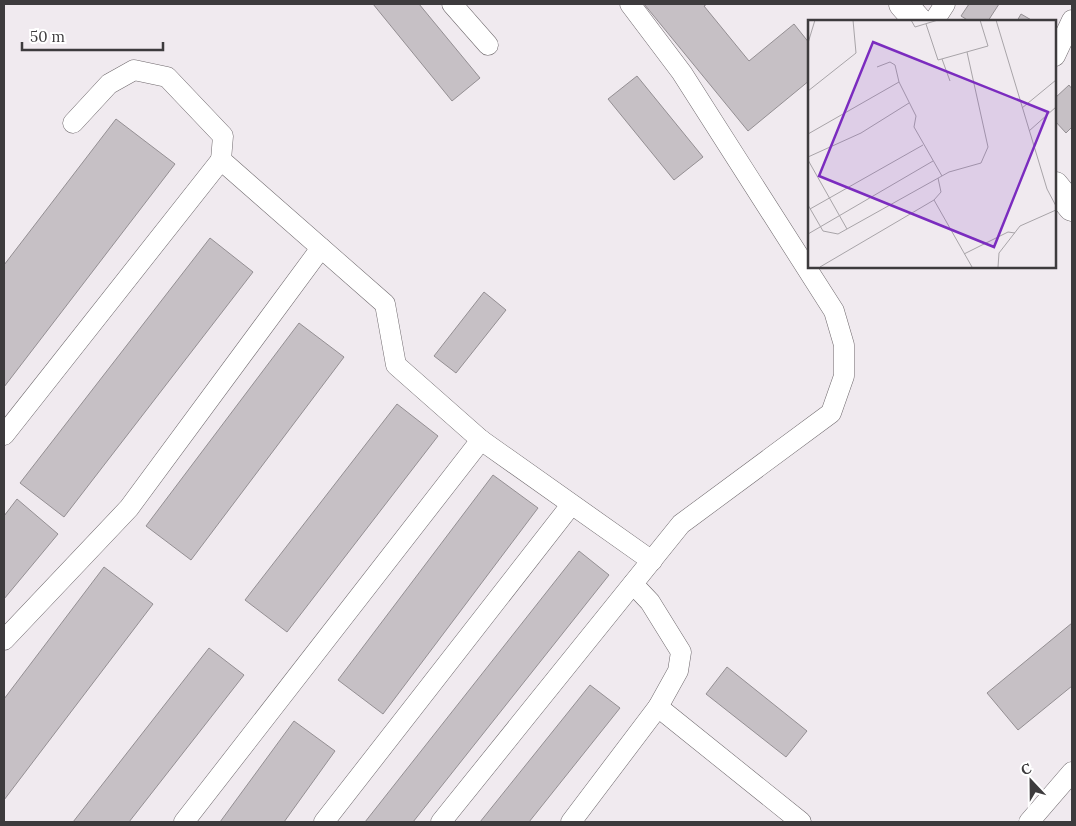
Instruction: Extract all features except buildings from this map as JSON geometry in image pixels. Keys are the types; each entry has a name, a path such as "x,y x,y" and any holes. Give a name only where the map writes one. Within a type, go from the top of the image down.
{"highway":[{"path":"903,4 917,20"},
{"path":"1056,187 1072,207"}],"street":[{"path":"452,4 488,45"},
{"path":"440,822 681,524 831,413 844,376 844,345 834,311 682,73 630,4"},
{"path":"935,20 945,4"},
{"path":"1056,54 1072,20"},
{"path":"4,435 221,160 223,136 167,77 134,70 109,84 73,123"},
{"path":"221,160 385,304 396,365 481,440 652,561"},
{"path":"4,640 130,508 321,248"},
{"path":"184,822 481,440"},
{"path":"324,822 571,505"},
{"path":"571,822 658,707 678,672 681,652 650,602 633,584"},
{"path":"658,707 801,822"},
{"path":"1028,822 1072,772"}]}
